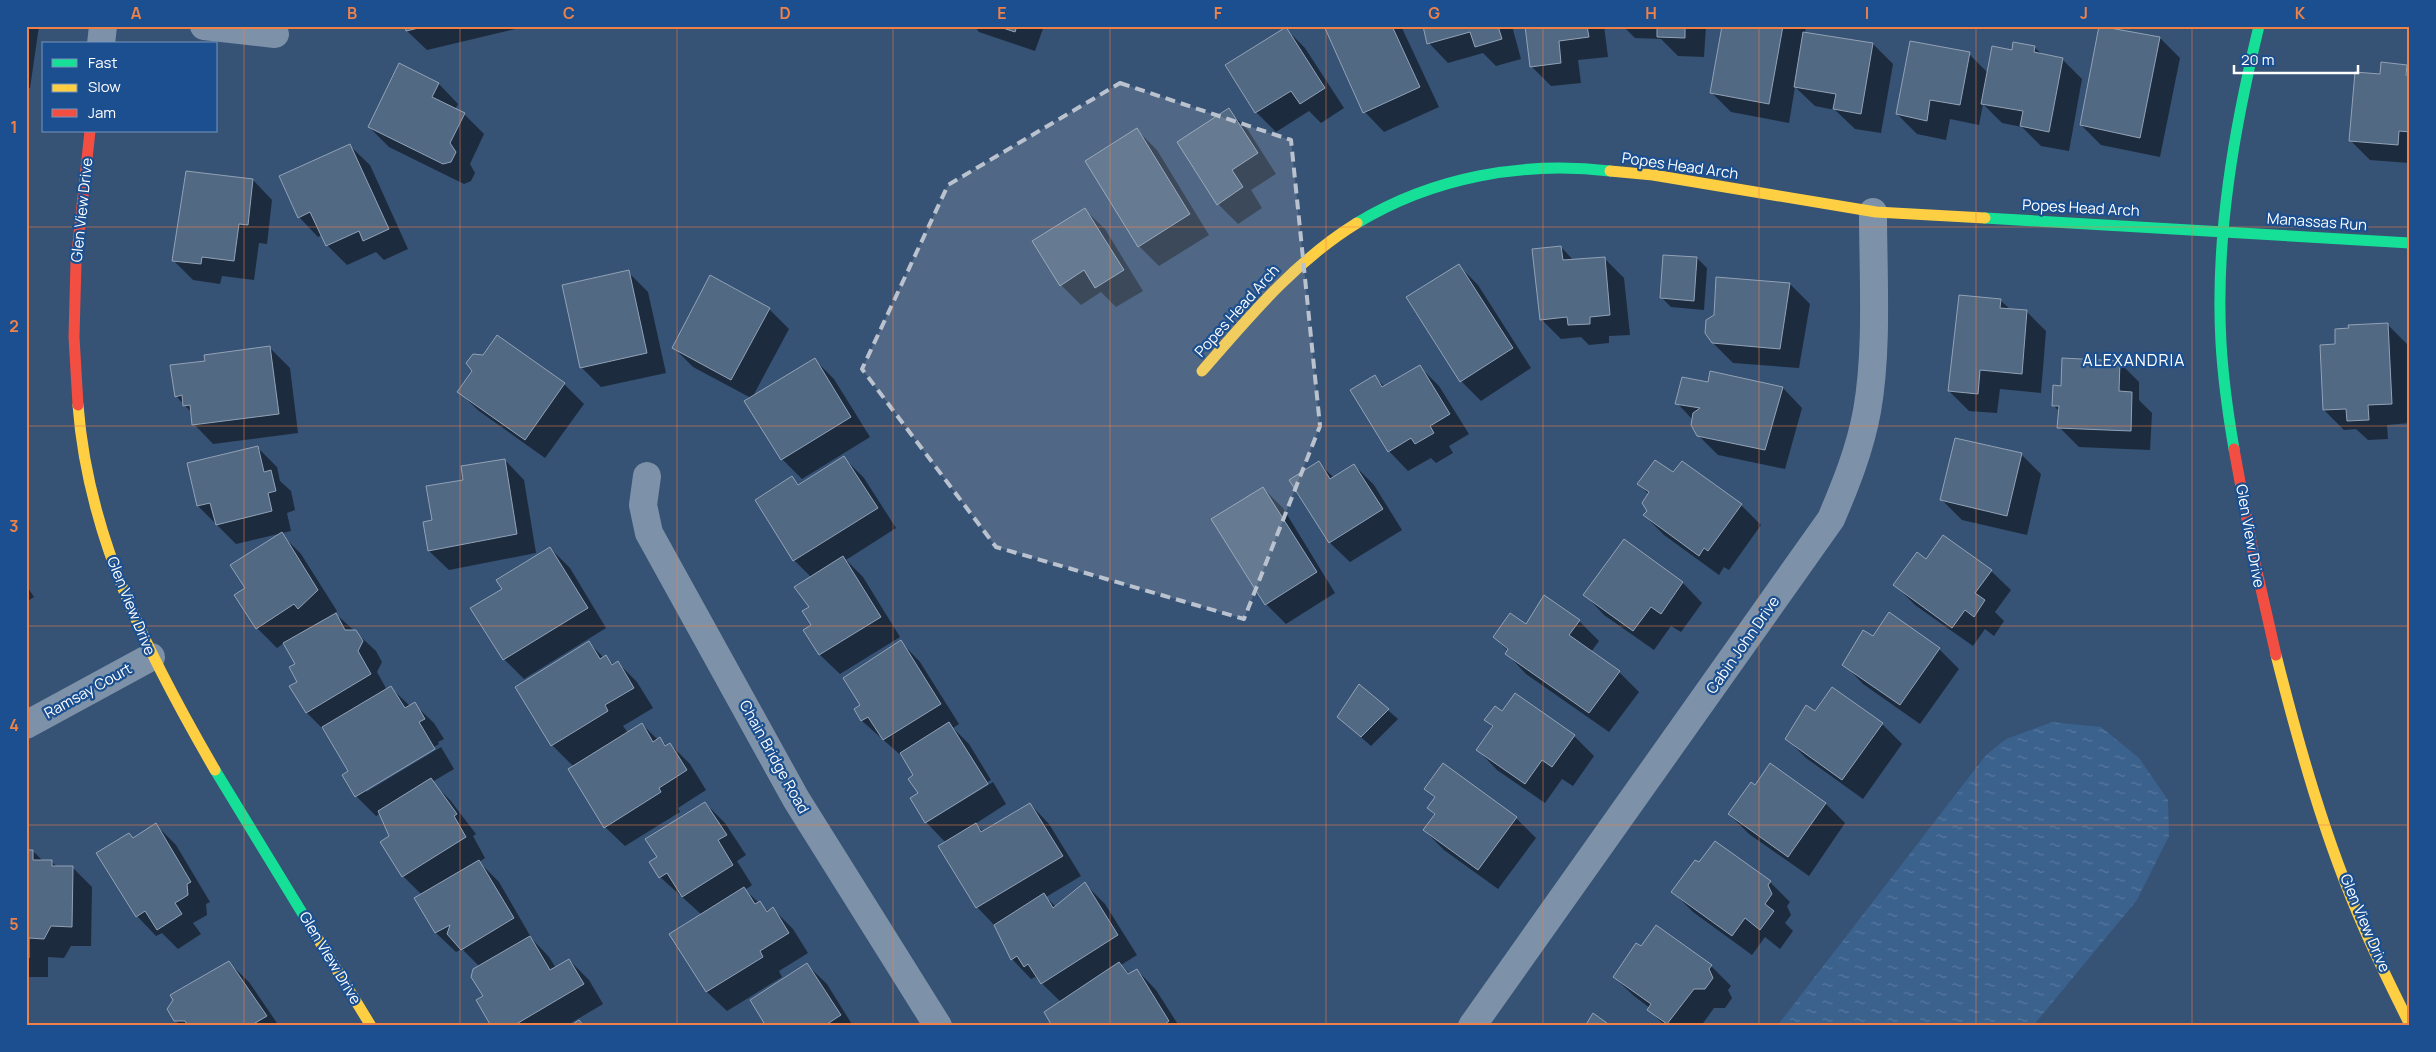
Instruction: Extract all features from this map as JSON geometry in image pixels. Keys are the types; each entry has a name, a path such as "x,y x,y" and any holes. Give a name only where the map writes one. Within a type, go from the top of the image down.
{"street":[{"path":"101,42 104,26"},
{"path":"204,26 275,34"},
{"name":"Glen View Drive","path":"2259,26 2243,90 2228,182 2223,231 2220,324 2227,402 2259,589 2281,682 2323,818 2363,924 2410,1025"},
{"name":"Glen View Drive","path":"90,132 77,237 74,337 81,437 96,510 124,596 151,657 188,726 370,1026"},
{"name":"Popes Head Arch","path":"1202,371 1277,286 1332,238 1374,213 1430,188 1477,176 1526,169 1582,167 1658,176 1873,212 1970,219 2014,219 2223,231"},
{"name":"Cabin John Drive","path":"1472,1026 1831,519 1851,472 1867,411 1872,360 1873,212"},
{"name":"Manassas Run","path":"2223,231 2410,243"},
{"name":"Chain Bridge Road","path":"647,476 643,504 649,533 796,799 938,1026"},
{"name":"Ramsay Court","path":"26,726 151,657"}],"highlighted area":[{"path":"1120,83 1291,140 1320,426 1244,619 996,547 862,369 948,185"}],"water":[{"path":"2052,722 2101,727 2139,758 2168,800 2169,836 2137,900 2033,1026 1777,1026 1986,755 2006,739"}],"building":[{"path":"405,26 427,26 406,31"},
{"path":"997,26 1017,26 1015,32"},
{"path":"1324,26 1392,26 1420,87 1363,113"},
{"path":"1423,26 1498,26 1502,39 1475,47 1470,32 1427,44"},
{"path":"1525,26 1587,26 1589,37 1559,41 1561,63 1530,67"},
{"path":"1657,26 1685,26 1685,38 1657,37"},
{"path":"1722,26 1783,26 1769,104 1710,93"},
{"path":"2099,26 2160,37 2140,138 2080,125"},
{"path":"1286,27 1325,88 1300,104 1291,91 1255,113 1225,65"},
{"path":"1803,32 1873,43 1861,114 1833,109 1836,94 1794,87"},
{"path":"1910,41 1970,52 1960,105 1930,100 1927,121 1896,114"},
{"path":"2013,42 2035,46 2034,52 2063,58 2049,132 2020,126 2023,111 1981,104 1992,46 2012,50"},
{"path":"2381,62 2407,65 2406,75 2410,75 2410,132 2399,131 2398,145 2349,141 2355,72 2380,74"},
{"path":"399,63 439,83 432,97 465,113 450,143 456,152 451,162 443,164 368,127"},
{"path":"1229,108 1258,153 1232,170 1243,187 1217,205 1177,142"},
{"path":"1137,128 1190,214 1138,247 1085,161"},
{"path":"350,144 389,229 363,241 359,231 326,246 310,212 298,218 279,176"},
{"path":"186,171 253,179 248,225 239,224 234,261 202,257 201,264 172,261"},
{"path":"1085,208 1124,270 1095,288 1084,270 1060,286 1032,241"},
{"path":"1561,246 1563,260 1605,257 1610,315 1590,317 1590,324 1568,325 1567,317 1540,320 1532,249"},
{"path":"1663,255 1697,257 1694,301 1660,298"},
{"path":"1459,264 1513,348 1460,382 1406,297"},
{"path":"629,270 647,353 580,368 562,285"},
{"path":"710,275 770,308 731,380 672,348"},
{"path":"1716,277 1790,283 1780,349 1712,343 1705,333 1706,320 1714,315"},
{"path":"1959,295 2001,299 2000,308 2027,310 2022,374 1980,370 1978,394 1948,391"},
{"path":"2388,323 2392,404 2368,405 2369,420 2347,421 2346,409 2323,410 2320,345 2335,344 2335,329 2349,328 2348,325"},
{"path":"497,335 565,383 525,440 457,392 472,371 466,363 473,354 483,355"},
{"path":"270,346 279,414 192,425 190,405 183,406 182,395 175,397 170,365 205,361 204,355"},
{"path":"815,358 851,417 781,460 744,401"},
{"path":"2062,358 2120,361 2119,391 2132,392 2131,431 2057,428 2059,406 2052,406 2053,385 2061,386"},
{"path":"1420,365 1450,414 1430,426 1434,433 1415,444 1411,438 1388,452 1350,390 1375,375 1382,387"},
{"path":"1710,371 1783,387 1765,450 1697,436 1691,425 1693,413 1700,408 1675,404 1682,377 1708,382"},
{"path":"1955,438 2022,453 2007,516 1940,500"},
{"path":"258,446 264,472 271,470 276,491 268,493 272,511 216,525 210,503 197,506 187,463"},
{"path":"844,456 878,508 793,561 755,500 792,476 798,485"},
{"path":"505,459 517,534 428,551 423,522 432,520 426,486 463,480 461,466"},
{"path":"1655,460 1673,472 1682,461 1742,504 1708,551 1704,548 1699,556 1643,515 1647,511 1642,503 1649,492 1637,484"},
{"path":"1319,461 1330,479 1354,464 1383,509 1329,543 1289,480"},
{"path":"1263,487 1317,572 1265,605 1211,519"},
{"path":"282,532 318,590 298,609 294,604 256,629 234,595 245,588 230,565"},
{"path":"1943,535 1992,570 1975,593 1985,600 1974,617 1965,610 1952,628 1893,585 1917,552 1926,559"},
{"path":"1624,539 1683,582 1661,614 1651,607 1633,631 1583,595"},
{"path":"550,547 588,608 503,660 470,608 502,589 496,580"},
{"path":"843,556 881,617 819,655 803,630 811,625 802,611 809,607 794,587"},
{"path":"1544,595 1580,620 1569,635 1620,671 1589,713 1505,654 1508,649 1493,637 1510,613 1526,624"},
{"path":"1889,612 1940,648 1900,705 1842,665 1863,630 1873,636"},
{"path":"336,613 345,630 356,630 363,641 358,651 371,674 306,713 289,686 297,682 289,667 295,664 283,643"},
{"path":"901,640 941,704 883,740 868,717 861,721 854,709 860,705 843,678"},
{"path":"589,641 600,659 606,655 612,665 618,661 634,688 605,705 608,711 551,746 515,687"},
{"path":"1359,684 1389,709 1361,737 1337,717"},
{"path":"391,686 405,708 415,702 425,719 419,722 435,749 355,797 342,775 348,771 322,727"},
{"path":"1832,687 1883,723 1842,780 1785,739 1806,705 1815,711"},
{"path":"1515,693 1575,735 1552,767 1542,760 1525,784 1476,750 1493,726 1484,720 1495,706 1502,711"},
{"path":"949,722 988,784 925,823 910,798 918,793 908,779 913,775 900,753"},
{"path":"642,723 653,742 660,737 665,746 670,743 687,770 659,788 661,792 604,828 568,769"},
{"path":"1443,763 1517,817 1478,870 1423,830 1435,814 1427,808 1435,797 1424,789"},
{"path":"1770,763 1826,803 1788,857 1728,814 1751,782 1755,785"},
{"path":"431,778 457,814 454,816 466,837 402,877 380,842 389,836 378,811"},
{"path":"705,802 727,835 718,840 733,865 682,897 667,873 659,878 649,862 657,857 645,839"},
{"path":"1030,803 1063,856 976,908 938,846 976,823 981,832"},
{"path":"156,823 191,882 187,884 188,895 175,903 182,914 157,930 145,911 136,917 96,853 129,833 133,838"},
{"path":"1715,841 1771,881 1768,885 1772,894 1765,904 1774,911 1760,930 1745,918 1732,936 1671,892 1695,860 1699,862"},
{"path":"26,850 33,850 33,860 52,860 52,866 73,866 72,927 51,926 44,939 29,938 29,958 26,958"},
{"path":"479,860 514,918 461,950 447,934 450,925 435,933 414,898"},
{"path":"1085,882 1118,935 1041,984 1028,964 1024,967 1017,956 1011,960 994,925 1044,893 1053,908"},
{"path":"744,887 755,904 760,901 767,912 773,907 789,933 760,951 763,957 706,992 669,934"},
{"path":"1656,925 1712,965 1709,969 1713,978 1705,989 1694,989 1667,1024 1647,1010 1651,1004 1613,977 1636,943 1641,946"},
{"path":"530,936 550,970 569,959 584,984 513,1026 491,1026 476,1000 483,996 471,977 473,969"},
{"path":"229,961 267,1016 250,1026 188,1026 185,1021 174,1021 167,1009 173,1000 170,995"},
{"path":"1119,962 1128,974 1137,969 1169,1021 1162,1026 1052,1026 1044,1012"},
{"path":"807,963 841,1015 824,1026 759,1026 764,1023 750,1000"},
{"path":"1593,1013 1611,1026 1585,1026"},
{"path":"579,1020 584,1026 570,1026"}],"traffic: fast":[{"path":"2234,449 2221,343 2221,263 2228,183 2234,143 2259,26"},
{"path":"1357,223 1386,207 1416,194 1479,176 1544,168 1610,171"},
{"path":"1985,218 2410,243"},
{"path":"215,770 315,934"}],"traffic: slow":[{"path":"1610,171 1653,175 1876,212 1985,218"},
{"path":"1202,371 1256,310 1293,272 1334,238 1357,223"},
{"path":"78,405 84,454 94,503 108,549 145,640 215,770"},
{"path":"2276,655 2304,758 2337,860 2368,938 2410,1025"},
{"path":"315,934 371,1026"}],"traffic: jam":[{"path":"78,405 74,337 76,262 90,132"},
{"path":"2234,449 2254,558 2276,655"}],"district":[{"name":"ALEXANDRIA","path":"2134,360"}]}
